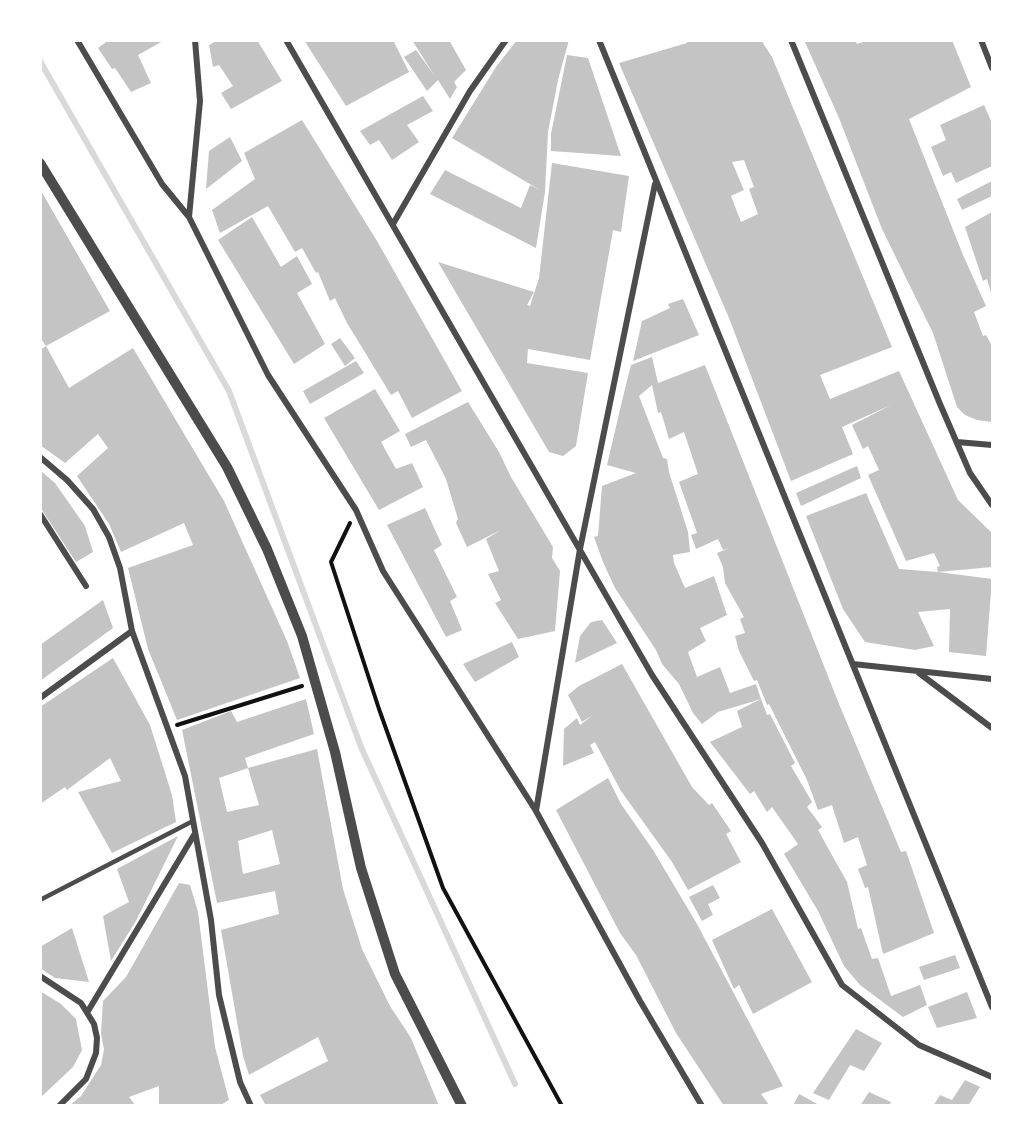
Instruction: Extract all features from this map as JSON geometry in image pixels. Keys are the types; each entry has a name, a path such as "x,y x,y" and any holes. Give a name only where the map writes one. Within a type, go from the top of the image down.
{"street":[{"path":"77,40 162,184 189,217 268,375 356,510 383,571 536,811 640,1001 702,1106"},
{"path":"189,217 200,101 195,40"},
{"path":"286,40 652,675 762,843 842,985 919,1045 993,1077"},
{"path":"393,224 470,91 506,40"},
{"path":"599,40 993,1007"},
{"path":"791,40 970,473 993,505"},
{"path":"981,40 993,68"},
{"path":"40,163 227,467 267,549 302,636 335,752 361,868 395,974 462,1106"},
{"path":"536,811 580,549 656,182"},
{"path":"957,442 993,445"},
{"path":"40,457 67,480 93,509 109,537 120,568 132,631 186,776 194,835 211,920 219,995 240,1082 251,1106"},
{"path":"40,514 86,586"},
{"path":"40,698 132,631"},
{"path":"853,664 918,673 993,679"},
{"path":"918,673 993,728"},
{"path":"88,1011 194,835"},
{"path":"40,976 66,992 88,1011 94,1024 96,1053 86,1079 59,1106"}],"lane":[{"path":"40,900 193,821"}],"path":[{"path":"356,510 331,562 379,709 443,888 562,1106"},
{"path":"168,728 303,686"}],"building":[{"path":"109,40 165,40 138,55 151,83 131,92 98,48"},
{"path":"218,40 257,40 282,81 231,109 221,93 233,86 219,65 213,67 209,45"},
{"path":"304,40 393,40 409,72 346,106"},
{"path":"412,40 449,40 466,70 454,82 457,87 450,99 438,80 427,91 404,57 416,50 434,75"},
{"path":"517,40 569,40 558,80 548,132 545,192 536,248 430,194 445,170 521,208 530,185 540,190 452,138 496,67"},
{"path":"686,40 761,40 772,57 892,347 820,375 830,399 899,371 958,500 992,533 992,567 938,572 937,567 940,566 934,553 906,561 868,475 879,470 868,446 863,449 852,425 891,405 842,427 853,454 791,481 729,318 619,63 687,43","holes":["744,160 754,187 749,189 758,214 741,222 731,196 744,190 732,162"]},
{"path":"804,40 855,40 857,44 869,40 952,40 971,87 909,119 963,255 986,306 974,312 983,336 986,335 992,346 992,422 977,420 965,415 957,407 933,333 882,229 839,118"},
{"path":"567,55 588,58 621,156 551,151 551,134"},
{"path":"423,96 433,111 407,125 419,142 392,160 379,140 370,145 360,131"},
{"path":"984,105 992,123 992,166 956,183 951,172 943,176 931,147 946,140 940,125"},
{"path":"302,120 377,241 462,391 412,418 398,391 391,395 347,323 335,298 330,301 318,272 316,273 302,248 295,252 268,206 220,233 212,210 255,179 244,153"},
{"path":"230,137 242,161 206,189 209,151"},
{"path":"552,163 629,176 621,232 613,230 590,360 528,349 527,363 588,373 576,446 563,456 549,452 438,262 534,292 527,305 530,306 539,278"},
{"path":"992,181 992,196 962,210 957,199"},
{"path":"40,189 110,311 46,346 40,337"},
{"path":"992,212 992,297 987,279 983,281 965,227"},
{"path":"252,217 281,267 297,256 312,284 297,293 325,344 294,364 218,240"},
{"path":"683,299 699,335 633,361 642,321 670,308 668,304"},
{"path":"340,338 355,358 345,366 331,344"},
{"path":"46,346 69,388 133,348 224,501 287,641 300,678 177,720 148,649 128,568 193,545 184,523 121,552 109,524 77,476 108,448 98,434 65,463 40,445 40,350"},
{"path":"652,357 658,383 705,365 839,704 901,852 906,851 934,933 883,954 868,887 865,888 858,869 867,865 858,837 844,843 832,805 818,810 807,780 769,704 767,705 757,680 754,681 739,651 735,636 745,633 740,619 744,617 725,583 723,567 717,553 730,548 723,550 718,539 696,549 691,535 697,533 679,482 698,474 684,432 669,439 661,412 658,413 652,385 639,396 663,458 667,459 688,532 690,552 673,555 674,563 685,588 714,576 727,615 700,628 706,641 688,652 697,677 720,667 730,693 756,684 761,699 718,712 702,724 693,713 679,684 662,664 656,650 615,588 594,537 598,536 602,486 636,473 607,465 631,365"},
{"path":"356,361 364,373 310,404 303,391"},
{"path":"375,389 400,431 381,442 396,469 412,463 423,487 379,510 324,418"},
{"path":"468,402 553,547 552,558 560,571 555,631 518,639 495,603 501,600 488,574 499,571 486,539 501,530 467,547 456,523 458,519 446,479 426,440 411,447 405,434"},
{"path":"857,466 861,478 801,506 796,493"},
{"path":"40,470 55,483 85,526 93,552 76,562 40,507"},
{"path":"866,493 899,569 992,579 986,656 949,652 950,609 918,612 934,646 915,650 865,642 843,609 806,516"},
{"path":"425,508 442,545 434,550 457,597 450,601 462,630 446,637 387,525"},
{"path":"103,600 113,628 40,681 40,645"},
{"path":"602,620 617,643 575,663 580,636 591,622"},
{"path":"512,642 519,657 475,682 463,664"},
{"path":"113,658 150,725 172,795 176,822 112,853 78,792 121,781 110,758 67,790 65,787 40,804 40,707"},
{"path":"622,664 692,787 709,805 712,803 731,831 726,834 741,862 688,890 672,862 621,791 595,742 590,745 594,753 563,766 564,729 577,718 580,725 593,715 582,722 568,695 579,686"},
{"path":"306,699 314,734 245,758 248,768 317,749 343,889 362,949 390,1006 411,1038 439,1106 266,1106 260,1095 328,1061 318,1037 249,1075 243,1056 221,930 279,914 275,891 217,903 182,730 231,711 237,722","holes":["248,768 259,805 227,812 219,778","272,830 280,864 243,874 238,841"]},
{"path":"761,699 767,715 770,714 795,763 791,766 812,802 807,807 822,827 818,830 847,882 858,929 861,928 872,959 878,958 891,996 920,985 927,1005 903,1017 860,985 844,966 818,911 784,854 798,844 772,807 767,812 754,791 750,794 710,742 742,727 737,711"},
{"path":"608,778 621,804 653,850 697,924 783,1086 761,1094 770,1106 724,1106 676,1033 636,955 620,933 556,810"},
{"path":"178,836 136,921 111,961 103,916 129,902 117,869"},
{"path":"179,883 190,885 198,912 215,1047 229,1100 219,1106 159,1106 159,1086 129,1097 136,1106 69,1106 81,1096 101,1065 104,1050 101,1033 103,1001 126,977"},
{"path":"713,885 720,898 708,904 713,915 702,921 689,897"},
{"path":"772,909 812,982 753,1014 739,985 734,989 712,940"},
{"path":"72,928 89,982 55,978 40,968 40,947"},
{"path":"955,955 960,968 924,980 919,967"},
{"path":"40,991 61,1004 76,1019 82,1050 73,1067 40,1098"},
{"path":"967,992 977,1018 937,1028 928,1007"},
{"path":"856,1029 882,1043 864,1071 850,1065 829,1100 813,1093"},
{"path":"965,1080 980,1087 968,1106 933,1106 940,1095 952,1100"},
{"path":"869,1092 891,1102 889,1106 860,1106"},
{"path":"799,1094 821,1106 793,1106"}],"waterway":[{"path":"40,61 229,391 361,747 515,1084"}]}
